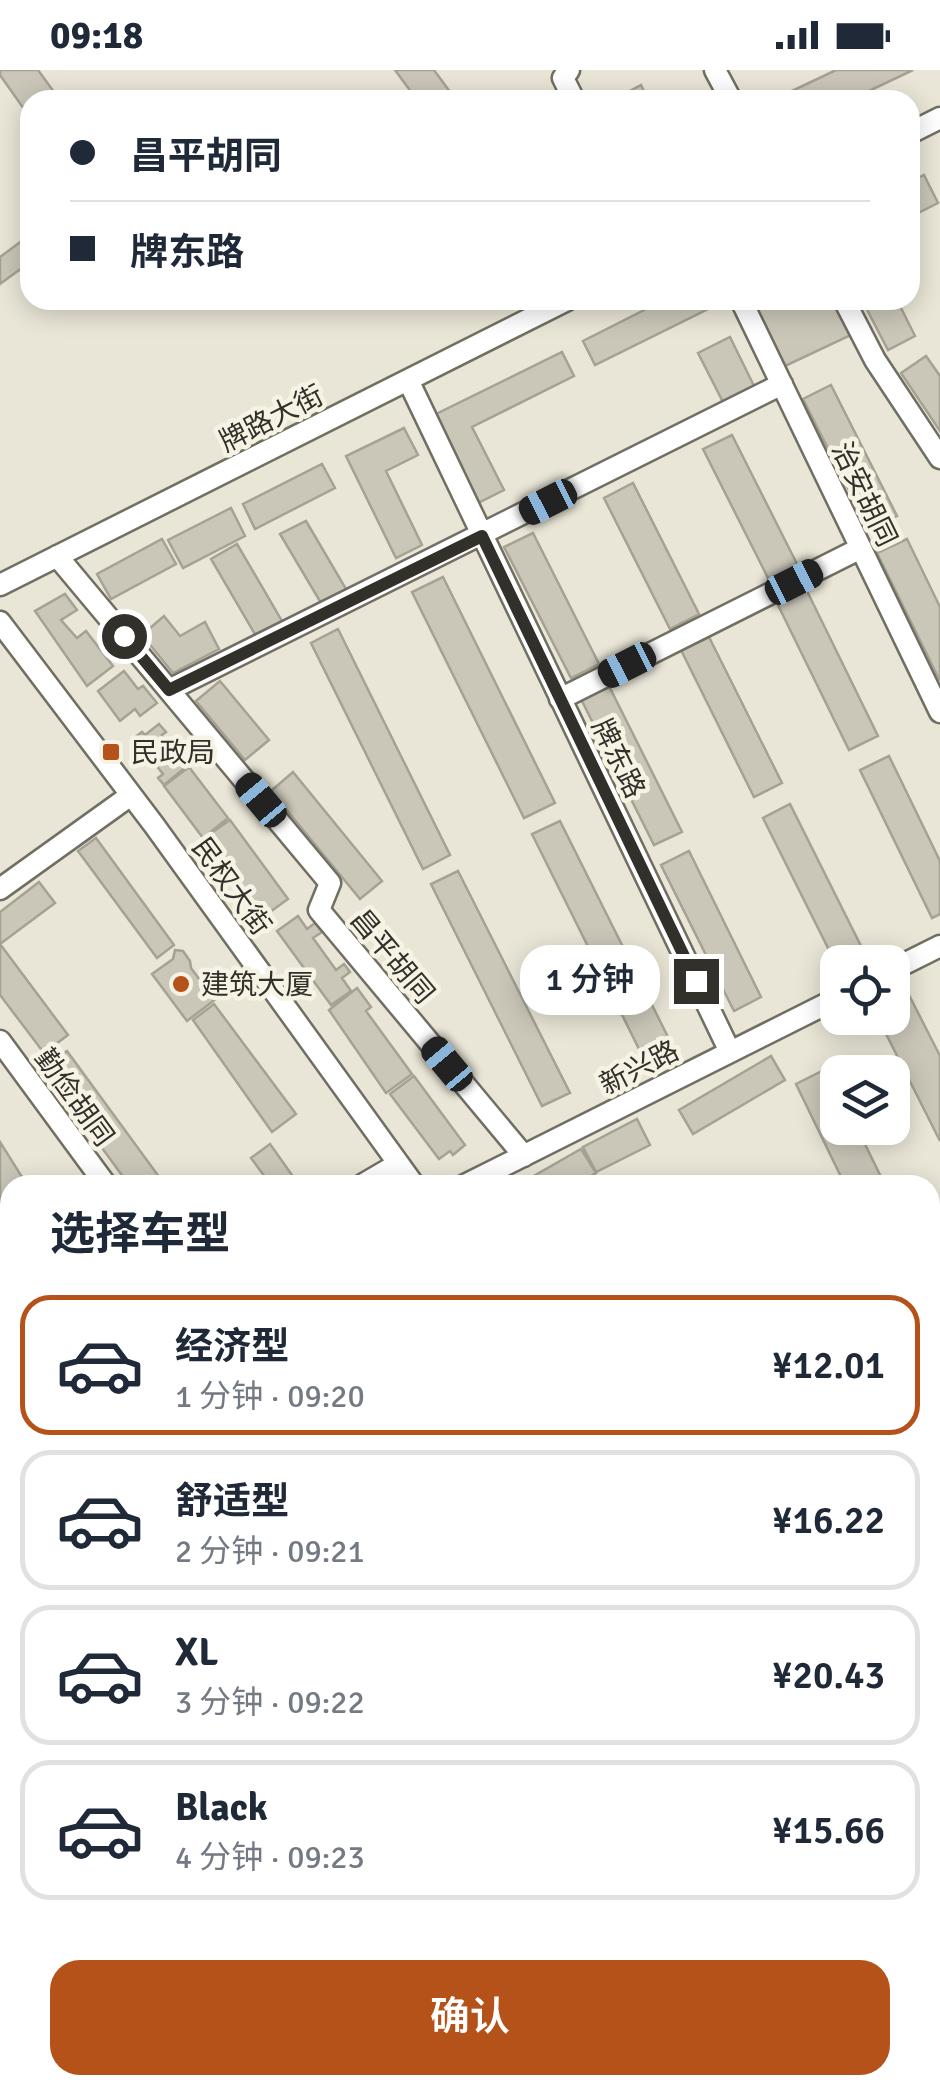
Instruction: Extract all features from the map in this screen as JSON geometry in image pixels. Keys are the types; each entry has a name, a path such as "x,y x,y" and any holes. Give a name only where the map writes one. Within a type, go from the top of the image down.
{"street":[{"name":"牌路大街","path":"0,584 547,310"},
{"name":"治安胡同","path":"746,310 940,712"},
{"path":"849,310 876,360 940,458"},
{"name":"牌东路","path":"408,380 730,1052"},
{"path":"169,690 782,384"},
{"path":"560,699 861,548"},
{"name":"昌平胡同","path":"57,556 330,883 319,910 524,1156"},
{"name":"民权大街","path":"0,622 131,795 406,1175"},
{"path":"0,888 131,795"},
{"path":"910,961 940,946"},
{"name":"新兴路","path":"486,1175 820,1007"},
{"name":"勤俭胡同","path":"0,1042 6,1063 98,1175"},
{"path":"379,1175 398,1164"}],"building":[{"path":"0,70 38,70 53,90 20,90 20,103"},
{"path":"395,70 434,70 449,90 410,90"},
{"path":"836,70 913,70 871,90 794,90"},
{"path":"924,175 938,203 920,212 920,177"},
{"path":"20,242 20,269 0,284 0,257"},
{"path":"644,310 706,310 595,365 583,341"},
{"path":"758,310 839,310 851,335 785,366"},
{"path":"867,310 902,310 915,336 888,350"},
{"path":"730,337 754,386 723,402 698,353"},
{"path":"562,352 574,376 472,427 504,490 476,504 432,416"},
{"path":"926,356 940,376 940,431 901,373"},
{"path":"831,385 897,516 869,530 803,399"},
{"path":"404,428 418,455 386,471 422,545 396,558 346,456"},
{"path":"732,435 798,566 769,580 703,449"},
{"path":"322,464 335,488 255,529 243,504"},
{"path":"633,483 699,614 670,629 604,498"},
{"path":"231,508 245,536 183,568 168,540"},
{"path":"306,521 346,589 321,603 280,534"},
{"path":"533,533 599,664 571,678 504,547"},
{"path":"162,539 176,564 111,599 97,574"},
{"path":"907,539 940,607 940,681 877,553"},
{"path":"237,544 282,621 256,636 211,559"},
{"path":"443,577 555,803 524,818 412,592"},
{"path":"806,589 878,736 849,750 777,603"},
{"path":"65,594 77,610 61,620 77,638 86,631 113,666 87,686 35,611"},
{"path":"164,616 180,636 205,622 219,649 173,673 142,635"},
{"path":"338,629 450,855 423,869 311,643"},
{"path":"709,637 782,783 754,797 681,650"},
{"path":"124,671 138,689 143,686 157,703 140,716 135,709 120,721 98,691"},
{"path":"220,681 269,740 245,760 196,701"},
{"path":"609,686 682,832 654,845 581,699"},
{"path":"159,724 166,732 162,735 187,766 164,785 158,778 163,774 134,738"},
{"path":"889,756 940,861 940,914 932,918 860,770"},
{"path":"189,767 228,818 203,838 164,786"},
{"path":"293,772 382,881 360,899 271,791"},
{"path":"790,804 860,945 826,945 763,818"},
{"path":"230,820 288,899 263,917 204,838"},
{"path":"560,821 672,1045 644,1059 532,834"},
{"path":"96,838 174,945 157,958 78,851"},
{"path":"689,851 761,997 734,1011 661,865"},
{"path":"458,871 570,1093 542,1106 431,884"},
{"path":"39,882 55,903 0,944 0,912"},
{"path":"298,916 307,929 315,923 322,932 313,938 336,970 344,964 350,972 342,978 351,991 331,1005 277,931"},
{"path":"0,944 68,1035 44,1053 0,995"},
{"name":"建筑大厦","path":"175,950 183,951 191,968 217,998 187,1021 152,974 173,959"},
{"path":"357,988 371,1007 366,1011 412,1074 386,1093 329,1010"},
{"path":"910,997 940,1056 940,1141 910,1081 910,1055 897,1055 887,1035 910,1035"},
{"path":"214,1004 296,1114 272,1132 193,1020"},
{"path":"67,1051 158,1175 122,1175 44,1068"},
{"path":"771,1056 785,1080 693,1134 679,1110"},
{"path":"820,1072 820,1133 796,1084"},
{"path":"414,1076 465,1145 453,1155 450,1151 439,1159 390,1094"},
{"path":"637,1119 650,1145 596,1172 583,1147"},
{"path":"0,1142 21,1175 0,1175"},
{"path":"270,1144 292,1175 264,1175 251,1158"},
{"path":"826,1145 865,1145 880,1175 840,1175"},
{"path":"581,1149 596,1173 592,1175 536,1175"}],"place":[{"name":"民政局","path":"111,752"},
{"name":"建筑大厦","path":"181,984"}],"route":[{"path":"124,636 169,690 482,536 696,981"}]}
